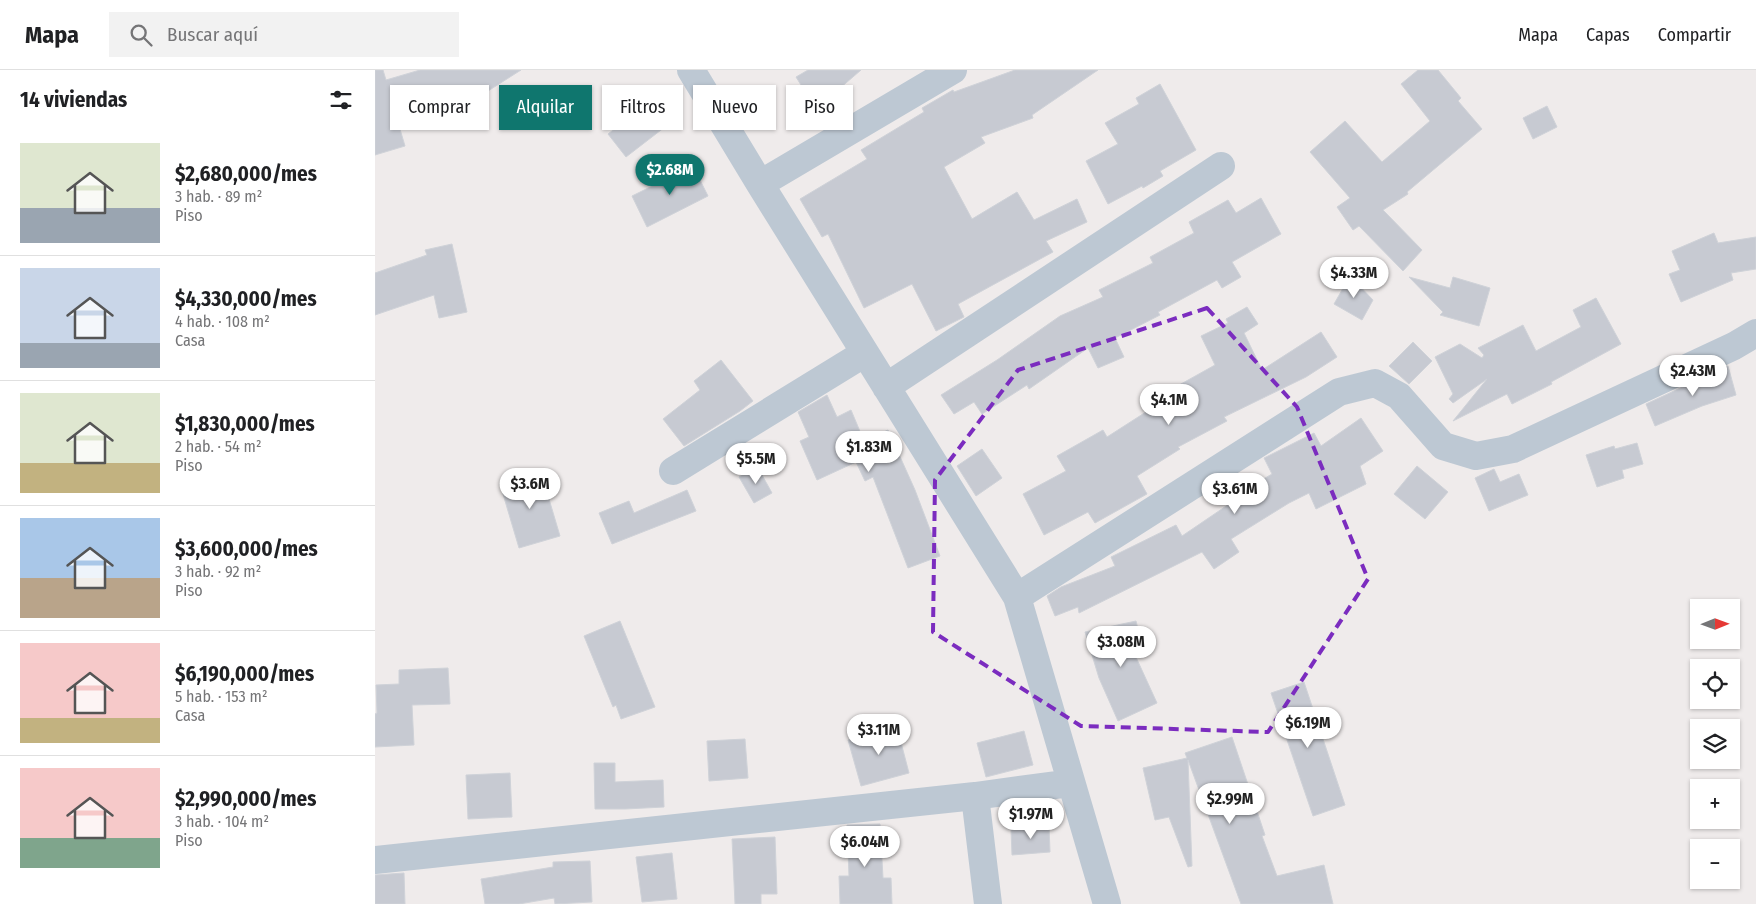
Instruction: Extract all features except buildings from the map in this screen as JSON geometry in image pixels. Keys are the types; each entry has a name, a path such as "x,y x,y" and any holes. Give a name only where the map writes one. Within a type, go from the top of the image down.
{"street":[{"path":"691,70 1017,597 1107,904"},
{"path":"760,184 953,70"},
{"path":"886,387 1221,166"},
{"path":"1017,597 1339,392 1375,383 1399,396 1443,446 1477,456 1513,449 1756,334"},
{"path":"673,471 865,353"},
{"path":"375,860 975,796 1071,783"},
{"path":"975,796 988,904"}],"highlighted area":[{"path":"1207,308 1297,407 1368,579 1268,732 1081,726 933,632 935,480 1018,370"}]}
